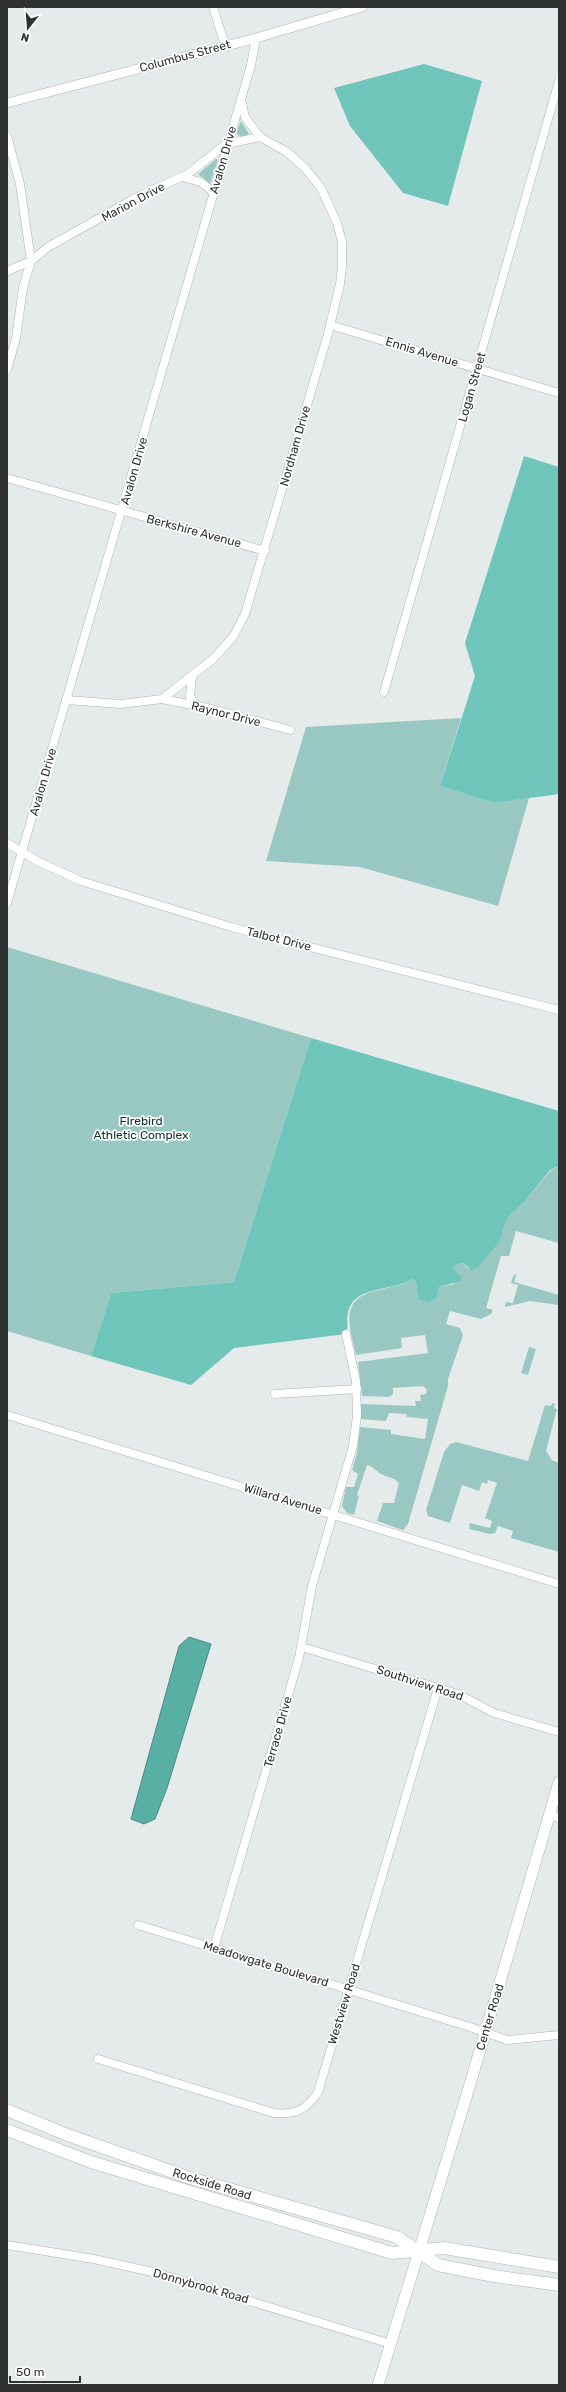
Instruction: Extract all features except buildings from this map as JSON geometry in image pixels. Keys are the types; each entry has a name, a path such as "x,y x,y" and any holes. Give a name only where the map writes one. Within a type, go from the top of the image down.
{"main road":[{"name":"Center Road","path":"378,2385 485,2034 555,1816 559,1782"},
{"name":"Rockside Road","path":"7,2110 63,2133 190,2178 397,2237 419,2250 438,2265 494,2276 559,2285"},
{"name":"Rockside Road","path":"7,2130 91,2162 392,2253 444,2248 559,2268"}],"street":[{"path":"213,7 225,45"},
{"name":"Columbus Street","path":"7,103 256,38 362,7"},
{"name":"Avalon Drive","path":"7,903 122,512 214,193 226,144 251,65 256,38"},
{"name":"Logan Street","path":"384,692 559,81"},
{"name":"Nordham Drive","path":"162,699 214,659 233,637 245,614 265,551 330,325 342,267 342,242 337,223 321,188 305,168 287,152 260,137 245,117 240,98"},
{"path":"7,136 20,184 31,261 23,288 16,338 7,370"},
{"name":"Marion Drive","path":"7,271 31,261 48,247 141,195 182,177 226,144 260,137"},
{"path":"182,177 201,182 214,193"},
{"name":"Ennis Avenue","path":"330,325 559,393"},
{"name":"Berkshire Avenue","path":"7,478 122,512 265,551"},
{"path":"192,676 190,696 197,706"},
{"path":"66,700 122,704 162,699"},
{"name":"Raynor Drive","path":"162,699 197,706 290,730"},
{"name":"Talbot Drive","path":"7,843 22,853 81,881 231,927 559,1010"},
{"name":"Terrace Drive","path":"214,1948 302,1647 312,1586 353,1446 357,1416 357,1389 353,1358 346,1334"},
{"path":"275,1394 357,1389"},
{"name":"Willard Avenue","path":"7,1415 559,1584"},
{"name":"Southview Road","path":"302,1647 458,1694 494,1713 559,1732"},
{"name":"Westview Road","path":"98,2059 274,2113 288,2115 301,2111 311,2104 318,2092 438,1688"},
{"name":"Meadowgate Boulevard","path":"138,1925 470,2027 485,2034 507,2040 559,2035"},
{"name":"Donnybrook Road","path":"7,2244 94,2259 157,2273 391,2344"}],"green space":[{"path":"241,121 249,134 241,137 236,133"},
{"path":"216,159 218,160 210,184 198,174"},
{"path":"461,718 440,786 494,803 529,798 498,906 360,867 266,861 306,727"},
{"name":"FIrebird Athletic Complex","path":"7,947 311,1038 234,1282 111,1293 91,1356 7,1331"},
{"path":"559,1166 559,1243 516,1231 509,1256 501,1256 486,1308 493,1310 491,1314 481,1319 450,1311 446,1324 460,1328 463,1335 448,1379 448,1386 408,1524 403,1530 377,1521 383,1503 394,1503 399,1483 367,1465 357,1495 359,1496 354,1515 347,1513 342,1506 346,1487 354,1487 358,1474 352,1470 357,1453 360,1427 391,1430 391,1434 425,1439 428,1419 407,1417 406,1414 389,1413 386,1421 361,1419 361,1404 416,1406 415,1401 421,1401 420,1395 426,1394 427,1390 423,1386 393,1388 393,1394 389,1397 362,1396 358,1362 428,1353 425,1335 401,1338 402,1348 356,1355 349,1321 353,1304 359,1298 369,1293 402,1284 412,1279 416,1282 418,1299 429,1303 437,1298 439,1287 454,1284 461,1276 453,1268 455,1265 463,1263 468,1268 500,1241 505,1223 509,1216 525,1201 552,1169"},
{"path":"514,1274 516,1275 514,1282 559,1295 559,1305 530,1301 505,1307 506,1302 513,1303 518,1285 511,1283"},
{"path":"529,1347 536,1349 528,1375 521,1373"},
{"path":"552,1403 555,1404 554,1408 557,1409 546,1451 552,1460 559,1463 559,1552 511,1538 513,1531 498,1526 495,1533 490,1534 469,1529 470,1523 490,1528 492,1521 485,1518 497,1483 488,1480 487,1484 482,1482 479,1491 462,1485 450,1523 428,1516 426,1510 444,1452 450,1444 456,1442 528,1461 545,1405 551,1406"}],"shaded area":[{"path":"424,64 482,81 448,206 403,193 350,126 334,88"},
{"path":"524,456 559,467 559,794 494,803 440,786 475,676 465,643"},
{"path":"311,1038 559,1111 559,1166 551,1169 525,1201 509,1216 505,1223 500,1241 478,1267 472,1270 463,1263 455,1265 453,1268 461,1276 461,1281 439,1287 437,1298 429,1303 418,1299 416,1282 412,1279 395,1286 367,1293 358,1297 352,1303 348,1312 346,1334 234,1348 191,1385 91,1356 111,1293 234,1282"},
{"path":"189,1637 211,1644 167,1788 155,1819 144,1824 131,1819 179,1646"}]}
